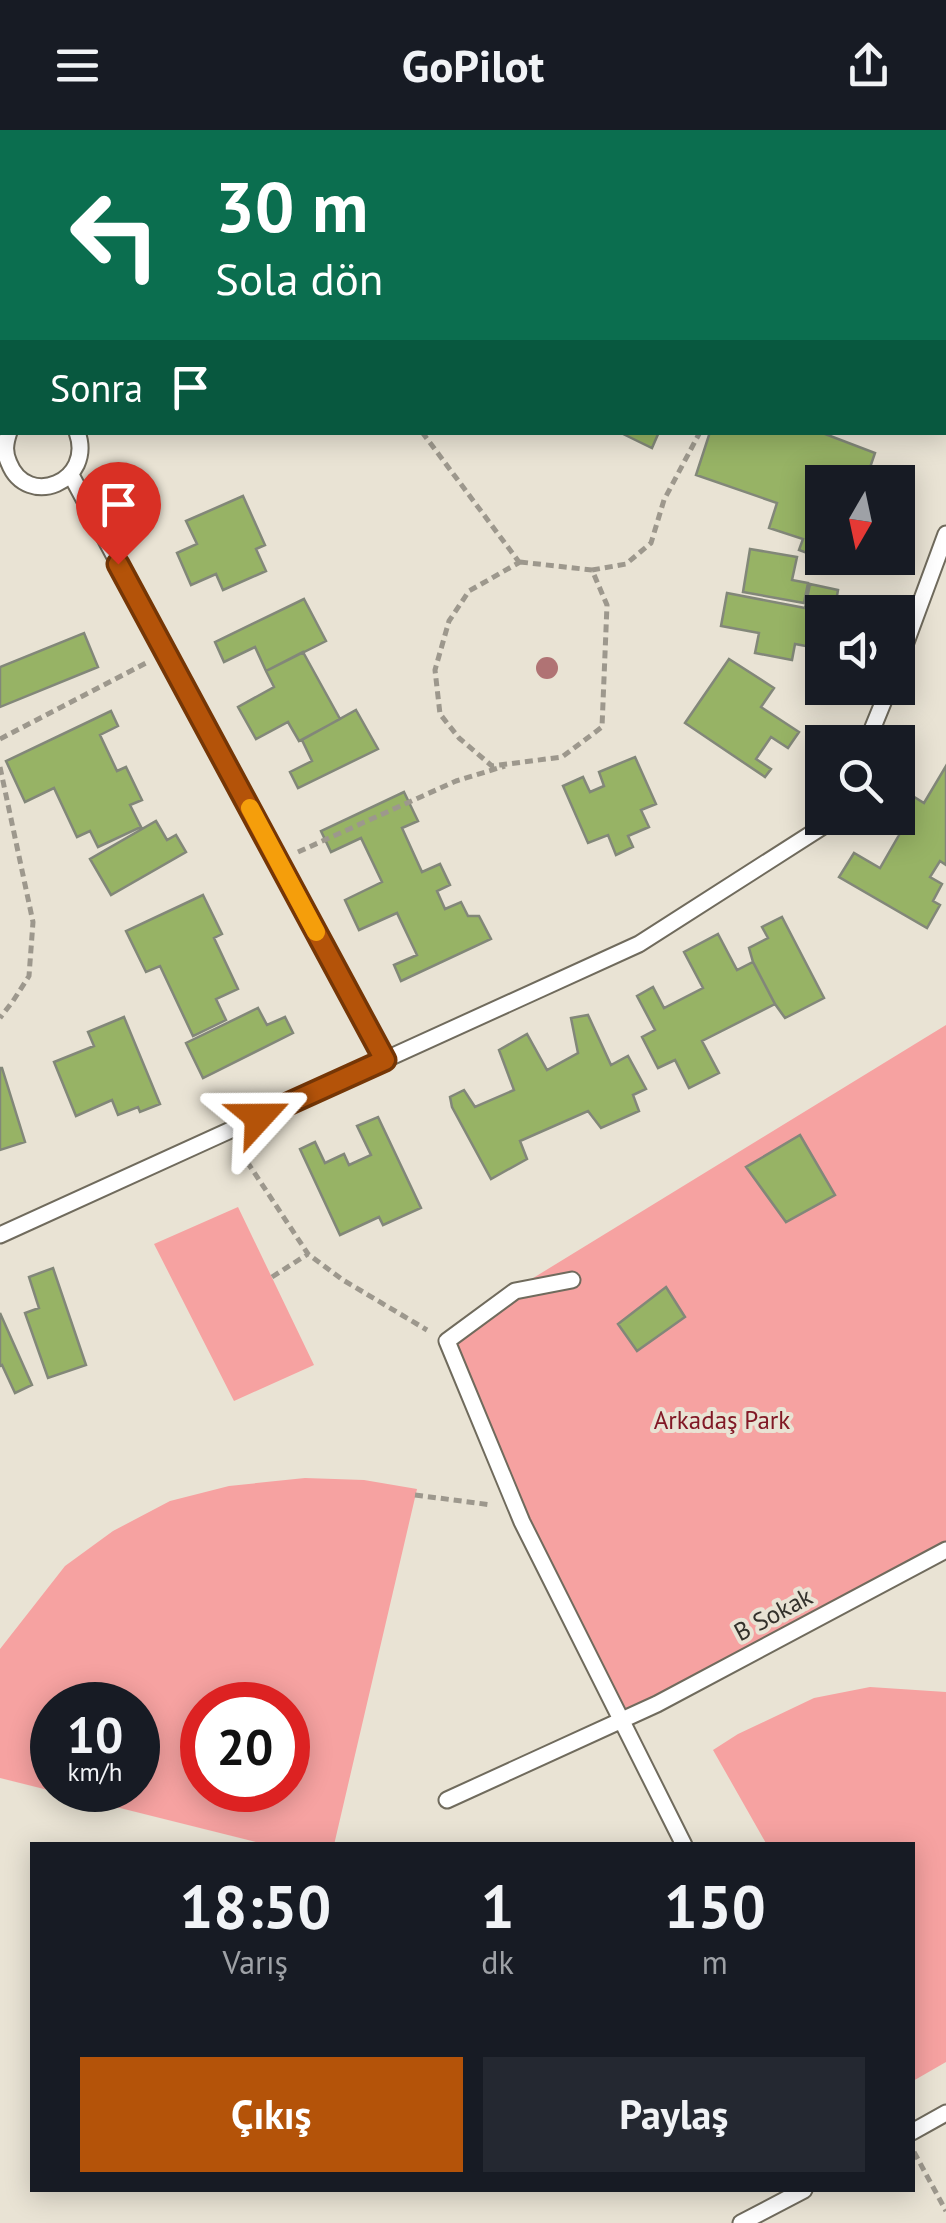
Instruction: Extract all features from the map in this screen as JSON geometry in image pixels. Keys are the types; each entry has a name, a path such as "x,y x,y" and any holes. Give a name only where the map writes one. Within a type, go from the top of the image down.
{"lane":[{"path":"9,435 5,454 12,470 32,486 49,487 70,476 78,464 81,450 78,435"},
{"path":"70,476 385,1060"},
{"path":"915,618 946,534"},
{"path":"0,1235 639,944 810,835"},
{"path":"572,1280 516,1291 447,1341 516,1508 683,1842"},
{"name":"B Sokak","path":"447,1800 623,1720 946,1550"},
{"path":"915,2130 946,2114"},
{"path":"742,2223 800,2192"}],"path":[{"path":"424,435 520,562"},
{"path":"592,570 607,605 602,727 562,756 492,766 459,738 440,714 435,670 449,621 469,591 520,562 592,570 626,564 651,542 664,500 698,435"},
{"path":"0,739 166,652"},
{"path":"278,861 456,781 527,760"},
{"path":"0,767 33,922 29,976 0,1018"},
{"path":"227,1132 308,1254 343,1280 447,1341"},
{"path":"272,1277 308,1254"},
{"path":"415,1495 516,1508"},
{"path":"915,2154 946,2211"}],"green space":[{"name":"Arkadaş Park","path":"946,1025 946,1550 623,1721 522,1522 447,1341 463,1321"},
{"path":"238,1207 314,1365 234,1401 154,1244"},
{"path":"305,1478 364,1480 417,1489 335,1842 256,1842 136,1812 160,1812 160,1682 30,1682 30,1786 0,1778 0,1649 65,1566 113,1531 170,1501 229,1486"},
{"path":"870,1687 946,1692 946,2062 915,2080 915,1842 765,1842 713,1750 814,1698"}],"building":[{"path":"625,435 658,435 652,448"},
{"path":"709,435 828,435 875,453 871,465 805,465 805,552 799,550 803,539 769,528 777,503 696,475"},
{"path":"243,496 265,545 256,549 266,571 223,590 216,574 191,585 177,553 197,544 186,521"},
{"path":"750,549 797,557 792,580 808,583 804,603 743,592"},
{"path":"810,584 838,590 837,595 808,595"},
{"path":"727,593 805,608 805,646 795,644 792,660 755,653 759,633 721,626"},
{"path":"304,599 326,641 266,671 255,647 224,662 215,642"},
{"path":"84,633 98,667 0,707 0,667"},
{"path":"303,652 340,719 299,741 288,722 256,739 238,707 274,687 266,671"},
{"path":"729,659 774,688 761,707 799,732 788,748 771,737 756,759 771,769 765,777 685,723"},
{"path":"356,710 378,749 298,788 290,772 312,761 302,740"},
{"path":"111,711 118,726 100,735 117,771 126,767 142,800 130,805 141,827 98,847 90,831 77,837 54,788 25,802 6,761"},
{"path":"635,757 656,804 641,810 649,827 628,836 633,847 616,855 608,835 588,843 563,786 583,777 590,792 604,786 599,772"},
{"path":"946,766 946,865 940,861 930,877 942,884 933,901 940,905 927,928 839,877 854,853 880,868 899,835 915,835 915,797 924,803"},
{"path":"404,792 418,821 402,828 422,872 440,864 450,885 437,891 445,909 461,902 468,916 479,916 491,939 401,981 394,965 417,955 397,913 359,930 345,900 382,882 361,838 331,852 321,831"},
{"path":"156,821 167,840 176,835 186,852 111,895 90,859"},
{"path":"203,895 222,934 214,938 238,989 216,999 226,1020 193,1036 160,966 146,972 126,931"},
{"path":"782,917 824,998 785,1018 749,948 768,938 762,927"},
{"path":"718,934 737,970 753,962 775,1004 702,1041 719,1073 689,1088 675,1060 658,1068 642,1037 655,1030 637,996 653,987 664,1008 703,988 684,952"},
{"path":"258,1008 267,1025 285,1017 293,1033 203,1078 186,1043"},
{"path":"588,1015 611,1065 628,1056 646,1089 633,1095 639,1111 601,1128 588,1111 520,1141 527,1159 491,1179 450,1097 464,1090 475,1107 514,1090 499,1050 527,1034 547,1070 578,1053 571,1018"},
{"path":"124,1017 160,1104 118,1115 112,1100 76,1116 54,1062 94,1046 88,1032"},
{"path":"0,1068 25,1142 0,1150"},
{"path":"378,1117 421,1208 383,1225 379,1217 340,1235 300,1149 315,1142 325,1163 344,1154 349,1165 371,1155 357,1126"},
{"path":"800,1135 835,1195 786,1222 746,1167"},
{"path":"53,1268 86,1365 48,1378 25,1313 39,1308 29,1277"},
{"path":"666,1287 685,1317 637,1351 618,1324"},
{"path":"0,1313 32,1385 15,1393 0,1366"}],"slow traffic":[{"path":"250,808 316,932"}],"route":[{"path":"118,564 385,1060 259,1117"}]}
